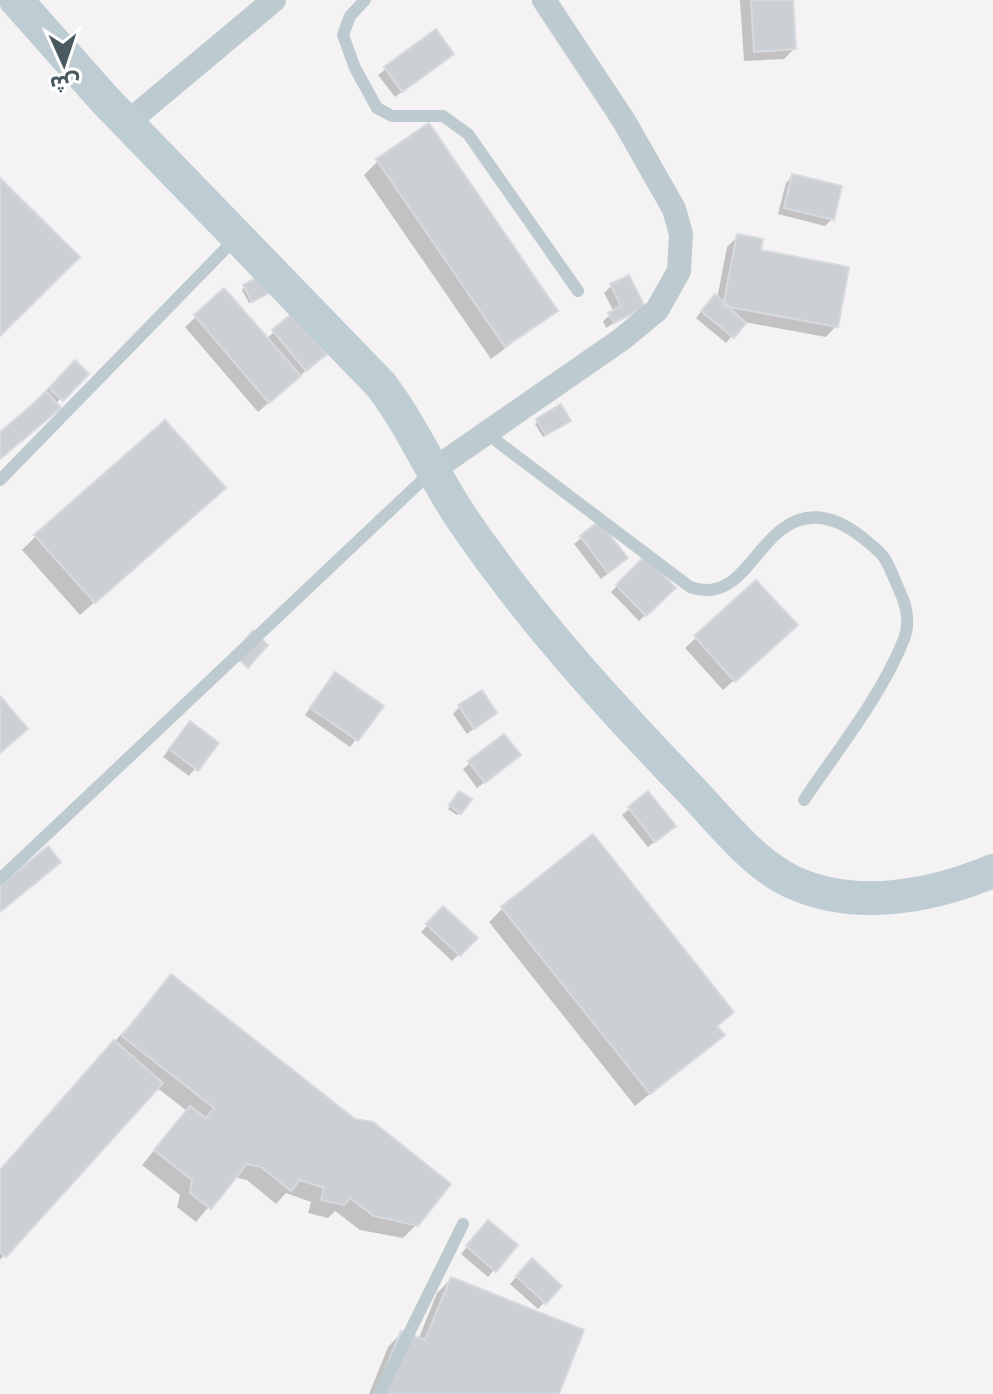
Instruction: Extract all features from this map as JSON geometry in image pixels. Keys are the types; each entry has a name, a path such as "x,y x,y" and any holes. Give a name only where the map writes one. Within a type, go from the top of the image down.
{"main road":[{"path":"16,0 127,123 381,385 516,596 625,722 763,863 808,887 878,898 941,889 993,871"}],"street":[{"path":"127,123 274,0"},
{"path":"433,470 622,339 657,310 679,271 681,234 674,209 624,121 544,0"}],"lane":[{"path":"365,0 350,16 343,35 355,68 377,108 392,116 443,116 468,134 578,291"},
{"path":"0,480 237,236"},
{"path":"486,433 690,587 703,592 725,587 749,567 781,530 819,516 841,521 884,556 907,607 905,637 871,700 804,800"},
{"path":"0,879 433,470"},
{"path":"379,1394 463,1224"}],"building":[{"path":"751,0 793,0 796,49 754,52"},
{"path":"436,29 454,54 402,92 384,67"},
{"path":"429,123 558,311 505,347 376,159"},
{"path":"792,174 842,186 834,220 784,208"},
{"path":"0,178 80,257 0,336"},
{"path":"737,234 763,239 761,250 849,267 838,327 723,306"},
{"path":"262,275 271,292 252,302 243,285"},
{"path":"629,275 645,307 614,323 608,313 621,306 610,284"},
{"path":"224,288 301,376 269,403 194,315"},
{"path":"715,294 746,323 734,338 701,311"},
{"path":"293,313 327,354 306,371 272,330"},
{"path":"75,360 89,374 63,401 49,388"},
{"path":"47,392 61,408 0,459 0,432"},
{"path":"561,404 571,421 546,435 536,419"},
{"path":"165,420 226,488 95,603 34,535"},
{"path":"599,521 628,558 608,573 580,536"},
{"path":"645,556 676,588 646,616 616,585"},
{"path":"756,580 798,625 735,682 694,636"},
{"path":"253,631 268,645 248,668 233,654"},
{"path":"335,672 384,706 358,741 310,708"},
{"path":"482,690 497,713 474,729 458,705"},
{"path":"0,696 28,729 0,753"},
{"path":"190,721 219,743 198,771 169,749"},
{"path":"504,734 521,755 485,783 468,761"},
{"path":"459,791 472,799 461,814 449,805"},
{"path":"648,791 676,826 655,842 628,807"},
{"path":"593,834 734,1012 717,1026 725,1035 650,1094 501,907"},
{"path":"48,846 61,862 0,912 0,886"},
{"path":"443,906 478,938 460,956 426,924"},
{"path":"171,974 355,1119 373,1122 451,1184 418,1226 374,1216 350,1198 344,1205 321,1200 324,1188 300,1180 291,1191 261,1167 247,1164 211,1209 190,1193 192,1180 154,1150 190,1106 206,1118 214,1108 122,1036"},
{"path":"114,1040 163,1083 6,1257 0,1252 0,1170"},
{"path":"488,1220 518,1245 496,1272 466,1246"},
{"path":"532,1258 562,1286 546,1304 516,1276"},
{"path":"451,1277 584,1330 559,1394 375,1394 401,1331 425,1340"}]}
